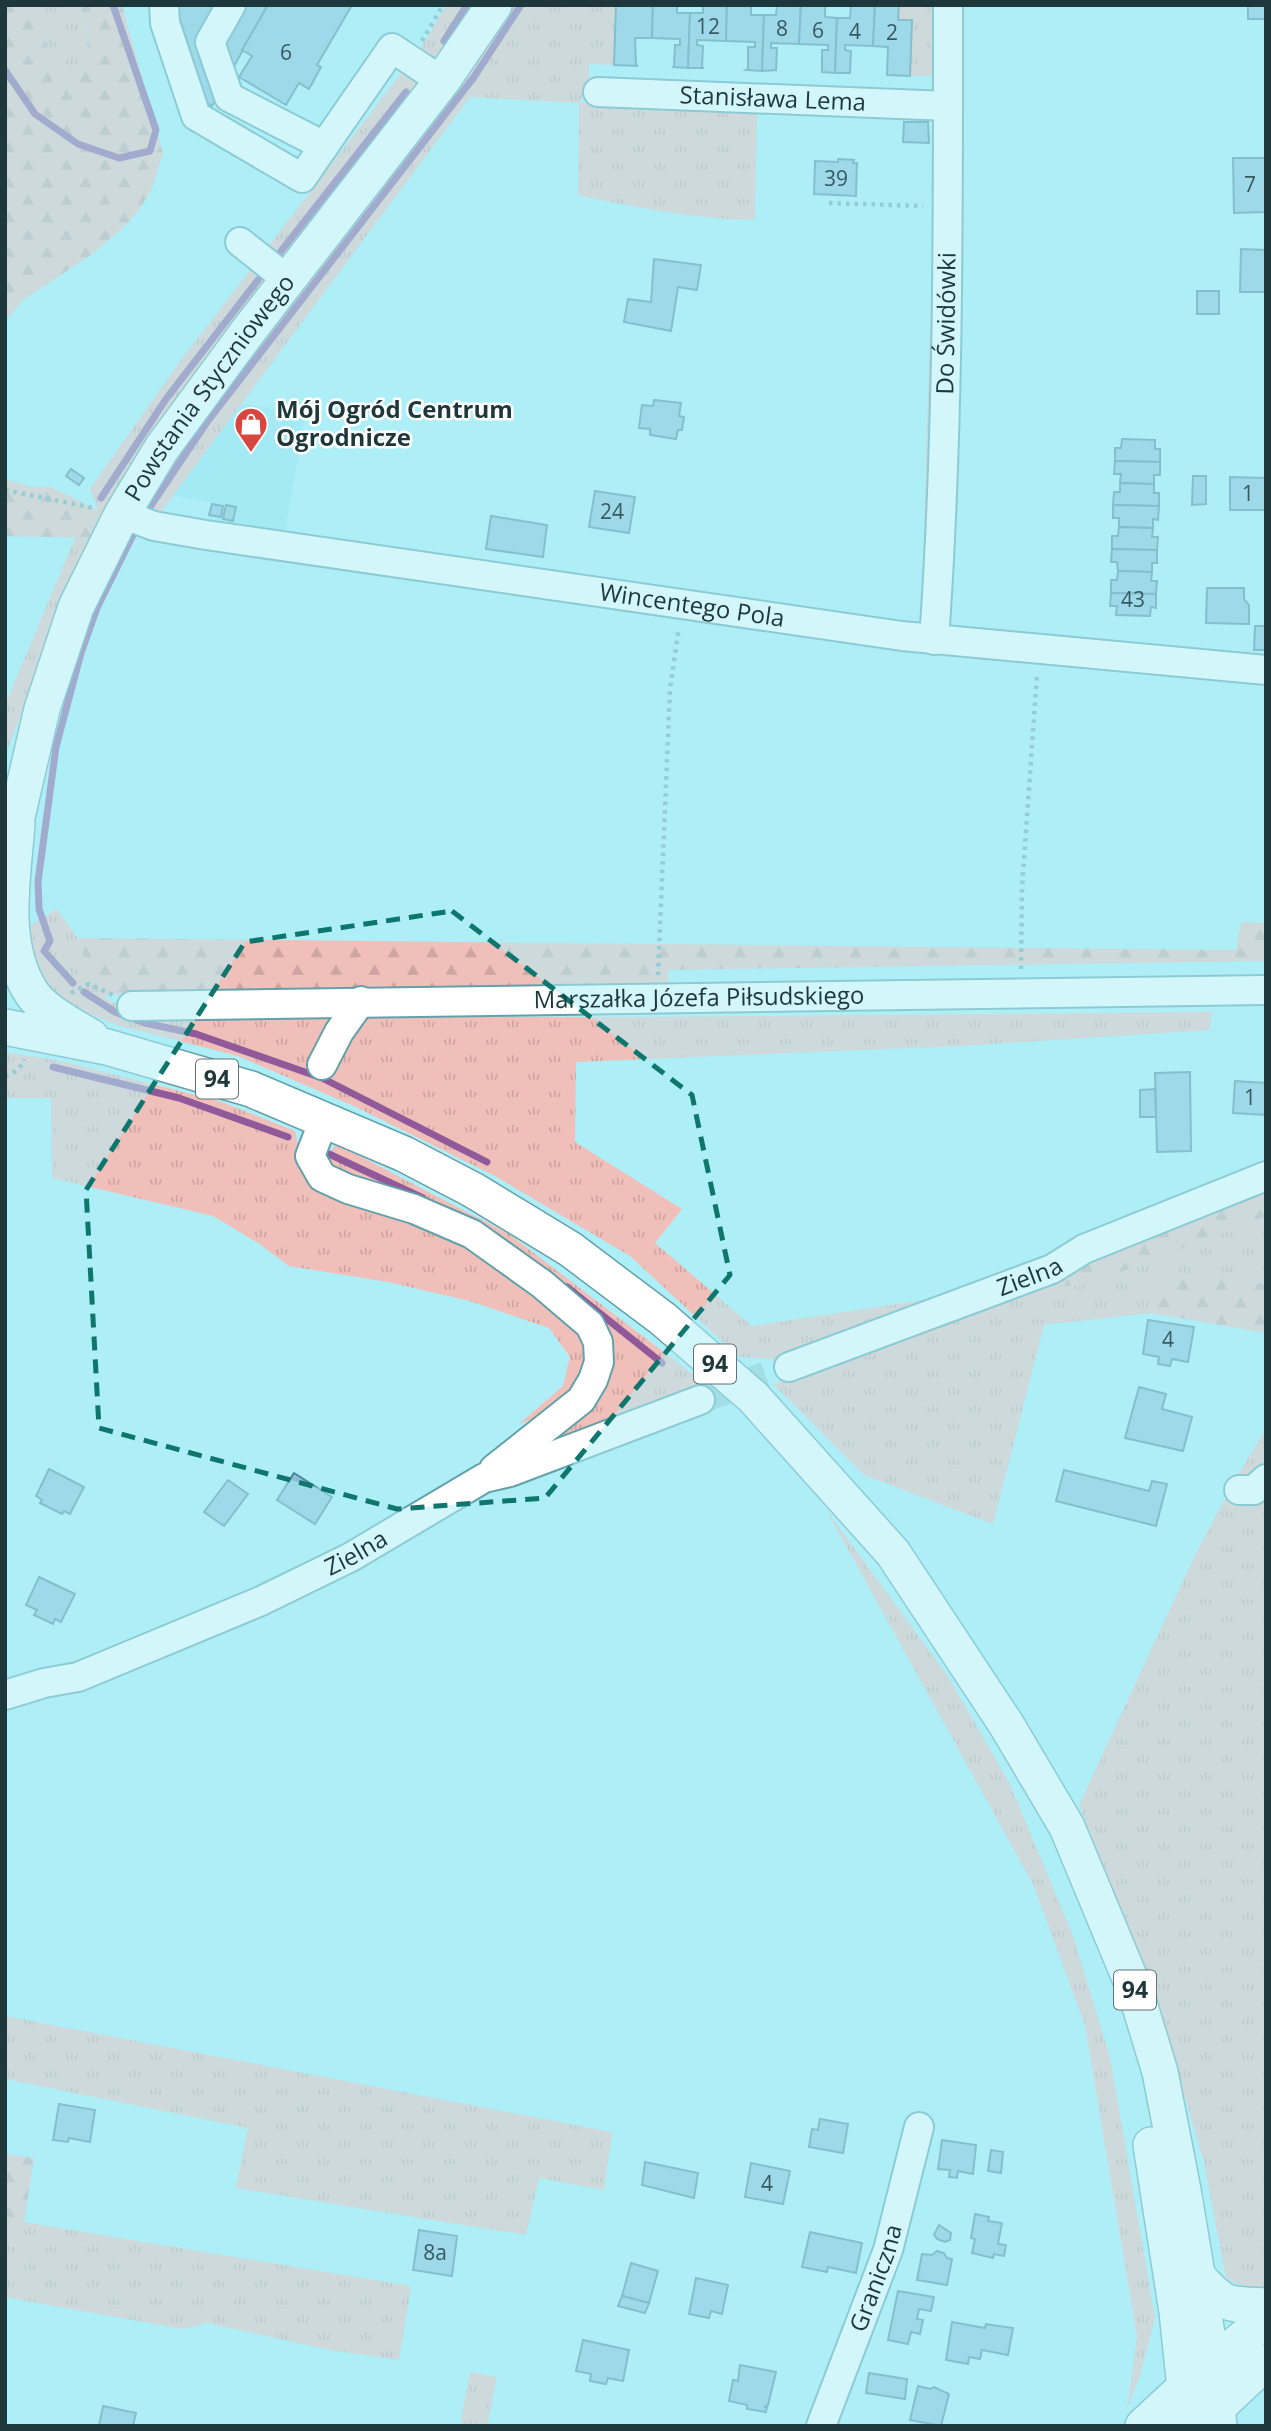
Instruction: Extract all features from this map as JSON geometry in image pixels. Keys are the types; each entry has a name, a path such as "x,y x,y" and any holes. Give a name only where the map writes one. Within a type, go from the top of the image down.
{"main road":[{"name":"Powstania Styczniowego","path":"107,1047 52,1012 31,993 13,953 10,931 18,817 42,709 76,607 122,514 162,448 442,81 494,5"},
{"name":"Powstania Styczniowego","path":"5,850 18,817"},
{"name":"94","path":"5,1027 107,1047 251,1088 404,1154 473,1190 570,1249 663,1320 753,1397 893,1553 1006,1724 1067,1827 1136,1993 1160,2072 1199,2278 1212,2364 1206,2421"},
{"name":"94","path":"1006,1724 1120,2015 1149,2129 1177,2312 1184,2388 1206,2421"},
{"path":"1199,2278 1218,2299 1234,2304 1266,2306"},
{"path":"1137,2426 1159,2378 1177,2312"},
{"path":"1143,2426 1266,2319"},
{"path":"1206,2421 1266,2362"}],"street":[{"path":"164,5 165,23 196,116 302,178 392,48 442,81"},
{"path":"231,5 211,42 229,97 324,146"},
{"name":"Do Świdówki","path":"933,640 942,497 948,207 948,5"},
{"name":"Stanisława Lema","path":"598,92 948,106"},
{"path":"240,243 288,280"},
{"name":"Wincentego Pola","path":"122,514 154,526 206,535 933,640 1266,670"},
{"name":"Marszałka Józefa Piłsudskiego","path":"132,1006 1266,990"},
{"path":"322,1065 339,1032 360,1001"},
{"path":"324,1119 310,1156 322,1177 348,1189 414,1209 472,1234 542,1284 590,1325 598,1342 599,1362 593,1380 581,1399 484,1478"},
{"name":"Zielna","path":"789,1367 1052,1269 1084,1249 1266,1176"},
{"name":"Zielna","path":"5,1695 44,1683 78,1677 261,1601 351,1557 484,1478 510,1472 700,1400"},
{"path":"1239,1490 1254,1490 1266,1479"},
{"name":"Graniczna","path":"821,2426 888,2250 919,2127"}],"path":[{"path":"410,60 443,5"},
{"path":"829,203 948,207"},
{"path":"5,490 122,514"},
{"path":"660,1000 658,972 670,689 682,604"},
{"path":"1021,994 1022,888 1039,649"},
{"path":"65,993 74,992 89,984 132,1006"}],"highlighted area":[{"path":"452,911 692,1095 730,1275 545,1498 397,1509 99,1428 86,1190 245,942"}],"shaded area":[{"name":"Mój Ogród Centrum Ogrodnicze","path":"242,404 306,413 285,532 208,518 211,503 172,495"}],"green space":[{"path":"5,5 27,5 58,73 80,78 89,59 90,42 80,5 122,5 163,153 152,189 128,223 95,252 23,300 5,321"},
{"path":"27,5 80,5 89,39 91,60 80,78 58,73"},
{"path":"446,5 479,5 57,618 5,751 5,705 75,538 91,538 98,510 90,489 178,364 422,46"},
{"path":"511,5 616,5 614,65 589,64 589,80 580,102 757,109 755,220 666,212 578,195 579,103 470,97 160,513 144,500"},
{"path":"899,5 936,5 935,76 910,76 911,20 898,20"},
{"path":"933,226 941,227 942,356 921,629"},
{"path":"5,479 32,487 51,487 98,510 91,538 5,536"},
{"path":"57,909 78,938 92,982 110,1001 160,1017 635,1017 1212,1012 1210,1030 960,1046 576,1062 575,1142 682,1209 655,1243 752,1326 949,1296 951,1301 774,1368 772,1359 739,1357 630,1256 495,1176 356,1107 238,1056 117,1025 59,1002 34,978 31,925"},
{"path":"1241,922 1266,923 1266,961 668,970 668,985 104,995 92,982 78,938 1236,950"},
{"path":"5,1052 61,1061 219,1101 295,1131 303,1169 328,1197 477,1246 582,1334 589,1359 580,1386 552,1412 519,1424 563,1386 570,1357 549,1328 470,1301 388,1282 289,1266 258,1243 213,1216 52,1178 51,1098 5,1098"},
{"path":"337,1144 509,1234 699,1379 699,1391 527,1453 603,1384 614,1352 597,1321 501,1244 334,1174 323,1159"},
{"path":"1266,1186 1266,1216 1087,1285 1044,1287 1090,1257"},
{"path":"1266,1216 1266,1284 1160,1272 1151,1313 1044,1325 993,1524 864,1475 773,1384 994,1299 1044,1287 1087,1285"},
{"path":"1160,1272 1266,1284 1266,1333 1151,1313"},
{"path":"1266,1429 1266,1472 1233,1483"},
{"path":"1266,1497 1266,2287 1246,2288 1226,2278 1204,2163 1156,1997 1079,1805 1195,1555 1224,1500"},
{"path":"825,1508 947,1675 1009,1782 1072,1933 1110,2057 1155,2318 1140,2376 1127,2409 1137,2337 1085,2025 1033,1884"},
{"path":"5,2016 612,2132 604,2190 539,2178 526,2235 236,2188 248,2128 5,2079"},
{"path":"5,2154 34,2158 24,2222 5,2219"},
{"path":"5,2219 411,2286 399,2360 330,2350 207,2323 182,2329 5,2297"},
{"path":"470,2372 497,2377 487,2426 460,2426"}],"building":[{"path":"179,5 268,5 212,106 206,103 177,10"},
{"path":"268,5 352,5 317,65 321,67 309,89 299,83 286,105 239,77 252,56 242,50"},
{"path":"616,5 653,5 652,38 635,38 638,66 614,65"},
{"path":"653,5 677,5 677,13 690,13 688,68 672,67 675,45 680,45 680,39 652,38"},
{"path":"703,5 727,5 726,41 697,40 697,45 703,46 702,68 688,68 690,13 703,13"},
{"path":"727,5 751,5 751,15 764,15 762,71 746,70 748,47 755,47 755,42 726,41"},
{"path":"777,5 801,5 799,44 771,43 771,48 777,48 776,70 762,71 764,15 776,15"},
{"path":"801,5 825,5 825,17 837,18 835,73 822,72 822,50 828,50 828,45 799,44"},
{"path":"851,5 875,5 873,46 845,45 845,50 851,51 850,73 835,73 837,18 850,18"},
{"path":"875,5 899,5 898,20 912,20 910,76 887,75 888,47 873,46"},
{"path":"1248,5 1266,5 1266,19 1248,19"},
{"path":"904,122 928,122 929,143 903,142"},
{"path":"1233,158 1266,158 1266,212 1234,213"},
{"path":"838,159 854,160 853,163 857,163 856,196 814,194 815,161 838,162"},
{"path":"1241,249 1266,250 1266,292 1240,292"},
{"path":"654,259 701,265 697,290 678,287 671,331 624,322 628,299 651,302"},
{"path":"1197,291 1219,291 1219,314 1197,314"},
{"path":"654,400 681,403 679,416 684,417 682,430 678,430 676,439 650,435 650,429 639,428 642,405 653,406"},
{"path":"1122,439 1155,440 1155,449 1160,449 1160,462 1115,461 1115,448 1121,448"},
{"path":"1115,461 1160,462 1160,475 1154,475 1154,484 1120,483 1121,474 1114,474"},
{"path":"71,469 84,478 79,485 66,476"},
{"path":"1193,476 1206,476 1206,504 1192,505"},
{"path":"1230,477 1266,478 1266,510 1230,510"},
{"path":"1120,483 1154,484 1154,493 1159,493 1159,506 1113,505 1114,492 1120,492"},
{"path":"595,491 635,497 629,533 589,527"},
{"path":"212,504 223,506 221,517 209,515"},
{"path":"226,505 236,507 233,521 223,519"},
{"path":"1113,505 1159,506 1158,520 1153,519 1153,528 1119,527 1119,518 1113,518"},
{"path":"491,516 547,525 543,557 486,549"},
{"path":"1119,527 1153,528 1152,537 1158,537 1157,550 1112,549 1112,536 1118,536"},
{"path":"1112,549 1157,550 1157,563 1152,563 1152,572 1118,571 1117,562 1111,562"},
{"path":"1118,571 1152,572 1151,581 1157,581 1156,594 1111,593 1111,580 1117,580"},
{"path":"1207,588 1244,588 1244,599 1249,605 1249,624 1206,623"},
{"path":"1111,593 1156,594 1156,608 1151,607 1150,616 1116,615 1117,606 1110,606"},
{"path":"1255,626 1266,626 1266,650 1254,650"},
{"path":"1190,1072 1191,1151 1157,1152 1155,1073"},
{"path":"1235,1081 1266,1083 1266,1115 1233,1113"},
{"path":"1155,1089 1156,1117 1140,1117 1140,1090"},
{"path":"1148,1320 1194,1327 1188,1362 1172,1359 1170,1366 1158,1364 1159,1357 1143,1354"},
{"path":"1139,1387 1166,1394 1162,1409 1192,1417 1183,1451 1125,1438"},
{"path":"49,1469 84,1487 70,1514 64,1511 62,1514 40,1503 42,1500 36,1496"},
{"path":"1064,1470 1149,1491 1152,1481 1167,1484 1156,1526 1056,1501"},
{"path":"294,1473 332,1497 315,1524 277,1500"},
{"path":"228,1480 248,1494 224,1526 204,1512"},
{"path":"39,1577 75,1594 61,1622 55,1619 53,1624 34,1615 37,1610 26,1605"},
{"path":"59,2104 95,2110 90,2142 69,2138 68,2142 53,2140"},
{"path":"820,2119 848,2124 843,2153 809,2147 812,2129 818,2130"},
{"path":"942,2140 976,2145 973,2174 958,2171 957,2178 949,2177 950,2170 938,2169"},
{"path":"991,2150 1003,2152 1001,2173 988,2171"},
{"path":"645,2162 698,2173 694,2198 642,2185"},
{"path":"751,2163 790,2171 783,2204 745,2197"},
{"path":"975,2214 989,2217 988,2221 1002,2223 998,2244 1006,2245 1004,2256 994,2254 993,2258 972,2253 975,2239 971,2238"},
{"path":"939,2225 951,2233 950,2240 945,2242 934,2235"},
{"path":"419,2230 457,2236 452,2276 413,2270"},
{"path":"810,2232 862,2243 856,2273 828,2267 827,2272 802,2267"},
{"path":"937,2251 952,2259 947,2285 917,2280 922,2254 932,2255"},
{"path":"631,2263 658,2271 649,2303 622,2296"},
{"path":"696,2278 728,2285 722,2314 711,2311 709,2318 689,2314"},
{"path":"898,2291 934,2297 931,2311 919,2309 917,2319 923,2320 920,2334 911,2332 908,2344 888,2340"},
{"path":"622,2296 649,2303 645,2313 618,2306"},
{"path":"952,2322 985,2328 986,2324 1013,2328 1008,2355 982,2350 980,2359 969,2357 968,2364 946,2360"},
{"path":"583,2340 629,2350 623,2381 608,2378 606,2384 590,2381 591,2374 576,2371"},
{"path":"740,2365 776,2372 768,2405 764,2407 767,2407 766,2412 747,2409 747,2405 729,2401 733,2380 738,2381"},
{"path":"869,2373 907,2379 905,2399 866,2393"},
{"path":"918,2386 930,2389 934,2387 949,2394 941,2426 910,2420"},
{"path":"103,2406 136,2413 133,2426 99,2426"}],"waterway":[{"path":"5,70 35,114 78,144 119,158 150,151 156,130 113,5"},
{"path":"444,41 467,5"},
{"path":"150,507 207,422 474,77 521,5"},
{"path":"278,255 406,92"},
{"path":"101,498 166,399 258,280"},
{"path":"73,983 44,951 50,941 39,909 38,882 56,747 81,653 97,608 133,535"},
{"path":"84,992 115,1012 145,1023 196,1034 322,1078 487,1162"},
{"path":"53,1067 179,1098 288,1137"},
{"path":"329,1154 423,1198"},
{"path":"567,1287 662,1363"}],"tunnel":[{"path":"700,1400 789,1367"}],"place":[{"name":"Mój Ogród Centrum Ogrodnicze","path":"251,454"}]}
